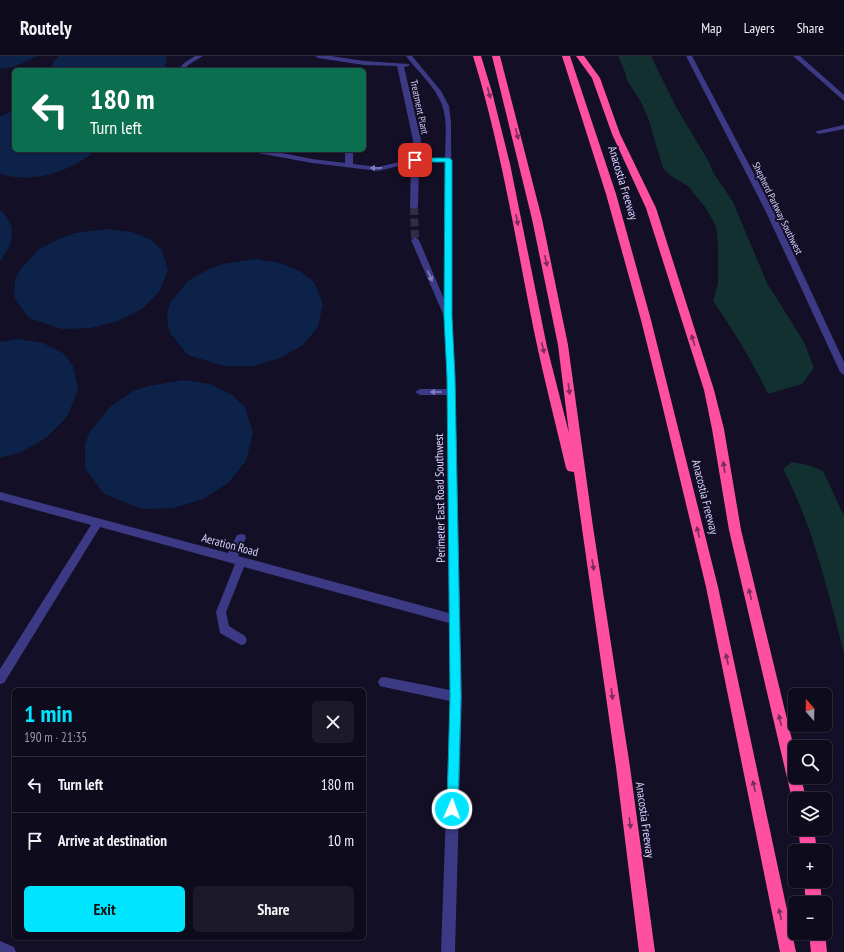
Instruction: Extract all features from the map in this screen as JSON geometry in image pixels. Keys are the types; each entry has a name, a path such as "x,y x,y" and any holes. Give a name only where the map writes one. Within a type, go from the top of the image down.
{"highway":[{"path":"477,56 488,90 498,132 542,347 587,527"},
{"name":"Anacostia Freeway","path":"496,56 532,198 563,345 587,527 623,767 647,952"},
{"name":"Anacostia Freeway","path":"566,56 613,202 666,396 712,587 788,952"},
{"path":"580,56 596,78 618,140 653,213 709,390 718,429 735,530 797,792"},
{"path":"818,940 819,952"}],"street":[{"path":"183,68 186,64 200,56"},
{"path":"318,56 364,63 416,66"},
{"name":"Perimeter East Road Southwest","path":"409,56 438,91 446,106 448,122 448,317 451,392 456,697 448,952"},
{"name":"Shepherd Parkway Southwest","path":"689,56 720,111 766,203 844,372"},
{"path":"796,56 844,99"},
{"name":"Treatment Plant","path":"400,65 417,140 414,207"},
{"path":"820,132 844,126"},
{"path":"266,152 312,161 378,169 415,160 449,160"},
{"path":"349,152 349,166"},
{"path":"415,240 448,317"},
{"path":"420,392 451,392"},
{"name":"Aeration Road","path":"0,496 454,619"},
{"path":"0,679 98,522"},
{"path":"241,538 221,612 224,629 241,640"},
{"path":"384,682 456,697"},
{"path":"0,948 9,952"}],"green space":[{"path":"618,56 651,56 676,107 709,162 713,172 733,202 767,283 804,342 814,368 802,384 768,394 742,346 713,301 718,284 718,245 716,226 705,207 688,186 671,176 663,168 648,118 641,102 627,80"},
{"path":"792,462 808,465 823,471 844,516 844,653 819,559 803,513 783,469"}],"water":[{"path":"0,56 38,56 14,67 0,69"},
{"path":"59,56 166,56 167,61 164,68 52,68 54,61"},
{"path":"12,111 12,152 94,152 75,164 51,174 26,178 0,174 0,117"},
{"path":"0,210 10,222 12,235 11,242 5,255 0,261"},
{"path":"108,229 132,232 151,240 162,250 168,270 159,292 142,309 118,321 91,328 62,329 29,318 14,297 15,280 20,270 39,249 61,238 75,233"},
{"path":"256,259 280,263 301,272 314,282 323,304 318,327 303,345 280,358 253,366 224,366 188,355 169,332 167,314 170,303 188,281 209,269 222,264"},
{"path":"18,339 43,343 63,353 73,366 78,390 67,417 46,438 19,453 0,458 0,342"},
{"path":"184,380 210,384 232,395 245,407 253,433 246,461 228,483 203,499 174,508 142,509 104,494 85,468 85,445 89,433 110,407 133,391 148,386"}],"tunnel":[{"path":"414,207 415,240"}],"route":[{"path":"415,160 449,160 448,317 451,377 456,697 452,809"}]}
